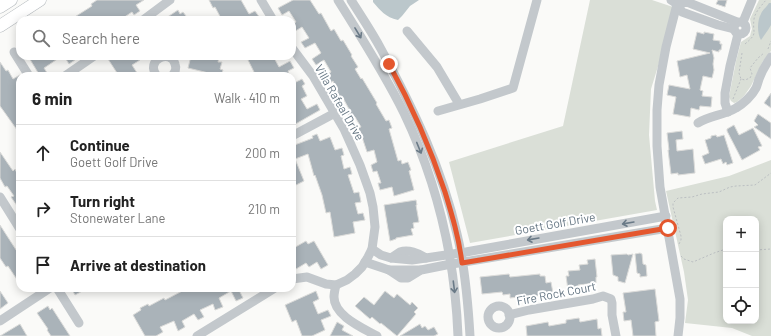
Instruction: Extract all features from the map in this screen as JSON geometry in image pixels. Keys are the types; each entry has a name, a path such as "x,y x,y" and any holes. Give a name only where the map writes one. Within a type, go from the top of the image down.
{"main road":[{"path":"0,7 11,0"},
{"path":"0,26 40,0"}],"street":[{"path":"148,16 170,0"},
{"path":"261,0 271,16"},
{"path":"338,0 401,106 421,153 443,224 451,264 457,307 458,336"},
{"path":"351,0 380,48 411,105 428,143 457,233 467,298 470,336"},
{"path":"438,111 513,88 537,0"},
{"path":"728,112 725,103 725,93 738,27 752,0"},
{"path":"678,336 680,299 661,192 658,166 657,110 663,59 676,8 676,1 687,2 713,18 738,27"},
{"path":"407,31 438,67 459,104"},
{"path":"371,54 380,48"},
{"name":"Villa Rafeal Drive","path":"296,53 313,76 344,129 360,165 374,207 375,227 372,249 356,274 336,285"},
{"path":"698,123 709,117 728,112 743,103 756,88 762,72 771,57"},
{"path":"19,60 26,72"},
{"path":"72,72 88,60"},
{"path":"154,72 153,68 156,60"},
{"path":"172,60 176,69 175,72"},
{"path":"296,134 335,113"},
{"path":"0,197 16,223"},
{"name":"Goett Golf Drive","path":"372,249 381,255 391,258 412,260 666,216"},
{"name":"Goett Golf Drive","path":"365,262 389,270 421,270 668,228"},
{"path":"296,278 307,277 326,284 336,285 334,298 337,309 340,313 377,336"},
{"path":"0,321 44,292"},
{"path":"60,292 79,322"},
{"path":"197,336 268,292"},
{"name":"Fire Rock Court","path":"509,315 603,296 610,299 612,303 612,315 616,336"}],"path":[{"path":"744,44 753,37 755,32 754,19 766,0"},
{"path":"741,79 745,80 750,78 752,74 750,68 768,48 771,41"},
{"path":"733,99 741,79 739,73 742,51"},
{"path":"678,246 681,236 672,204 676,199 719,192 730,187 756,185 771,173"},
{"path":"759,250 771,249"},
{"path":"679,255 684,259 693,262 723,250"}],"shaded area":[{"path":"373,0 419,0 410,6 398,20 384,13 373,2"},
{"path":"590,0 652,0 676,8 651,89 649,135 657,210 470,243 449,162 563,126"},
{"path":"759,0 771,0 771,51 763,61 751,86 744,96 734,103 729,97 736,61 741,42 750,36 752,29 750,19"},
{"path":"769,3 771,3 771,25 761,40 758,31 758,23 762,11"},
{"path":"771,160 771,336 752,336 732,328 685,323 688,300 684,272 666,191 729,176"}],"building":[{"path":"97,0 144,0 136,5 140,11 134,15 132,12 126,16 76,16 92,6 91,4"},
{"path":"209,0 241,0 249,14 255,11 259,16 220,16 215,7 213,8"},
{"path":"293,0 310,0 319,14 321,13 331,31 334,29 341,41 343,40 358,67 355,69 377,103 376,104 386,121 389,120 392,128 389,129 398,161 401,160 402,164 408,162 411,170 409,171 414,190 394,196 392,187 380,190 378,183 381,183 377,171 373,172 371,165 377,162 374,150 367,152 362,137 360,138 356,128 361,127 355,117 350,119 345,111 349,109 343,98 337,102 333,95 338,92 333,81 329,84 324,76 331,72 324,60 316,65 312,59 321,53 315,43 305,48 301,42 309,38 302,27 296,31 296,16 292,16 289,11 282,15 278,8"},
{"path":"718,0 727,0 725,7 716,4"},
{"path":"178,10 180,14 183,12 186,16 169,16"},
{"path":"697,32 714,34 713,40 720,41 720,44 722,44 719,52 712,50 714,70 712,78 703,76 700,90 703,91 702,96 712,97 711,107 700,106 699,110 691,108 690,117 673,114 676,97 667,95 669,85 690,89 687,75 680,77 677,61 710,53 693,49"},
{"path":"30,60 56,60 44,68 46,72 38,72"},
{"path":"66,60 75,60 69,64"},
{"path":"109,60 140,60 132,65 136,72 116,72"},
{"path":"190,60 218,60 218,62 222,62 220,69 223,70 222,72 204,72 188,68"},
{"path":"248,60 275,60 279,67 290,61 294,68 288,72 254,72"},
{"path":"0,62 6,71 8,70 13,79 16,77 16,128 0,106"},
{"path":"302,79 305,84 302,86 307,96 301,99 307,109 317,104 320,110 296,124 296,82"},
{"path":"771,93 771,108 764,103"},
{"path":"758,114 771,123 771,139 754,127 758,125 754,121"},
{"path":"734,125 739,135 753,128 762,146 758,147 760,150 742,160 727,131 727,129"},
{"path":"682,131 683,139 676,140 677,151 693,149 695,173 678,175 678,173 671,174 667,133"},
{"path":"317,134 320,141 330,137 335,150 342,148 344,155 341,156 344,169 350,167 352,174 348,175 354,193 359,192 361,202 355,203 358,214 363,213 365,220 353,222 355,233 334,237 330,212 326,213 322,195 315,175 314,176 308,154 296,159 296,144 313,138 312,136"},
{"path":"716,135 717,137 724,135 733,163 727,165 726,162 723,164 721,159 705,164 702,156 709,153 705,140"},
{"path":"0,152 13,171 15,169 16,171 16,204 11,197 14,196 7,186 5,187 0,178"},
{"path":"296,161 304,181 296,185"},
{"path":"416,200 419,222 413,223 414,228 411,229 413,235 396,238 390,241 384,205"},
{"path":"0,225 16,250 16,278 8,266 6,267 0,258"},
{"path":"306,241 308,244 314,241 328,265 321,269 317,262 309,267 306,263 296,269 296,247"},
{"path":"633,254 625,283 618,281 618,277 613,275 611,255"},
{"path":"635,254 642,254 643,264 646,265 647,276 640,277 640,274 637,273"},
{"path":"595,259 597,277 596,283 578,285 578,289 568,290 566,276 569,276 568,271 580,270 579,265 588,264 587,260"},
{"path":"509,274 510,277 540,274 540,276 545,276 546,283 551,282 553,293 526,298 526,296 510,298 510,294 503,295 502,292 482,294 480,277"},
{"path":"655,289 659,321 655,322 656,336 633,336 631,320 624,321 623,312 626,312 623,293"},
{"path":"0,291 8,303 0,309"},
{"path":"316,291 319,299 313,302 318,314 328,310 331,316 321,320 325,330 312,336 302,336 296,320 292,322 285,305"},
{"path":"385,291 394,298 397,294 410,305 412,302 418,308 414,312 416,314 397,336 372,317 370,319 355,306 364,297 374,305"},
{"path":"73,292 81,292 75,295"},
{"path":"180,292 229,292 219,298 223,307 215,310 213,304 200,310 204,317 198,320 194,314 182,321 185,327 178,331 174,321 160,327 163,332 156,336 145,336 133,315 141,310 140,308 148,304 149,306 164,298 165,300"},
{"path":"232,292 240,292 243,298 236,301"},
{"path":"48,306 50,310 52,308 70,336 51,336 37,313"},
{"path":"579,318 580,322 597,319 598,329 601,328 602,336 527,336 526,326 548,322 549,326 566,323 566,320"},
{"path":"337,322 344,326 342,330 353,336 330,336"},
{"path":"20,324 27,336 0,336"},
{"path":"420,324 422,328 425,326 428,330 434,327 438,334 434,336 400,336"}],"route":[{"path":"389,64 411,105 428,143 454,222 462,263 668,228"}]}
